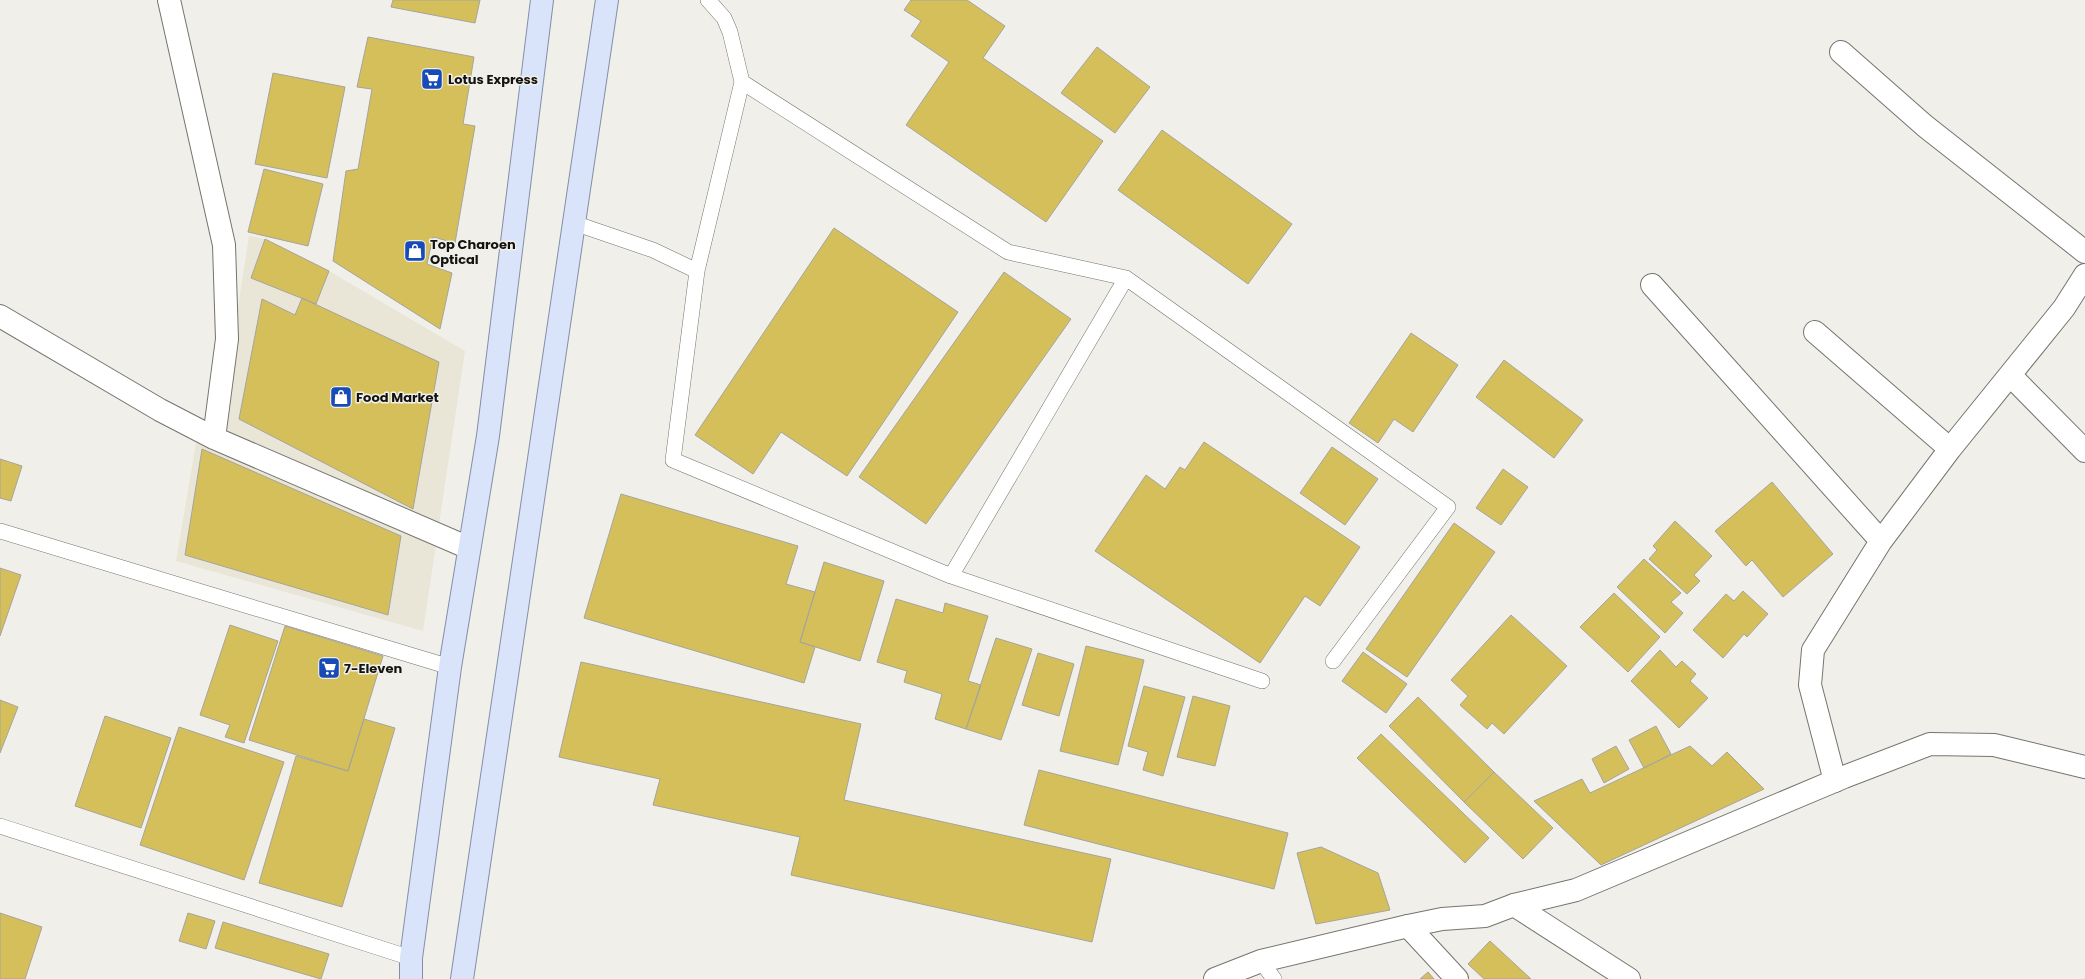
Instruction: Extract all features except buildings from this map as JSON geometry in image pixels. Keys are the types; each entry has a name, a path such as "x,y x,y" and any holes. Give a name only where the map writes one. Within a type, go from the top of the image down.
{"main road":[{"path":"411,979 411,958 450,667 488,436 542,0"},
{"path":"462,979 607,0"}],"street":[{"path":"169,0 224,245 227,339 214,438"},
{"path":"1841,52 1925,126 2085,252"},
{"path":"1835,781 1810,685 1813,650 1881,541 1950,449 2064,308 2085,276"},
{"path":"1652,285 1881,541"},
{"path":"0,316 160,410 214,438 469,548"},
{"path":"1815,332 1950,449"},
{"path":"2010,375 2085,451"},
{"path":"1215,979 1261,961 1442,919 1485,916 1514,905 1576,890 1835,781 1930,744 1994,745 2085,768"},
{"path":"1514,905 1628,979"},
{"path":"1408,926 1457,979"}],"lane":[{"path":"708,0 724,18 730,32 742,82 696,271 673,460 951,576 1262,681"},
{"path":"742,82 1008,252 1126,278 1448,507 1333,661"},
{"path":"574,223 653,250 696,271"},
{"path":"951,576 1126,278"},
{"path":"0,531 450,667"},
{"path":"0,826 411,958"},
{"path":"1261,961 1274,979"}],"shaded area":[{"name":"Food Market","path":"249,236 265,239 329,271 465,351 423,631 176,561 196,443 216,450"}],"place":[{"name":"Lotus Express","path":"432,79"},
{"name":"Top Charoen Optical","path":"415,251"},
{"name":"Food Market","path":"341,397"},
{"name":"7-Eleven","path":"329,668"}]}
